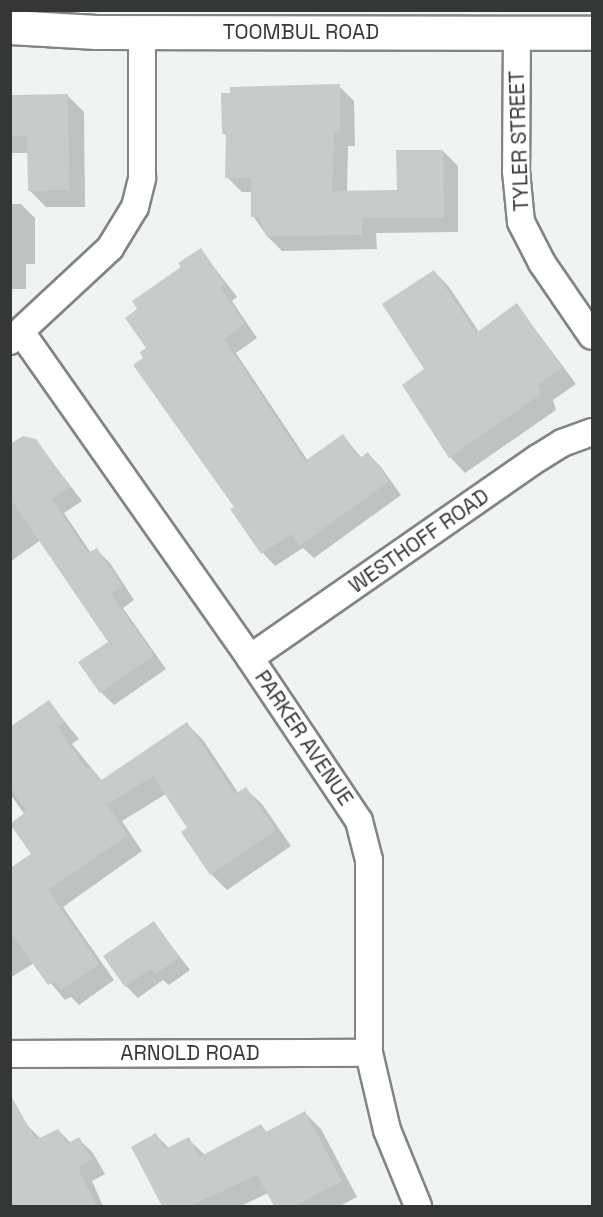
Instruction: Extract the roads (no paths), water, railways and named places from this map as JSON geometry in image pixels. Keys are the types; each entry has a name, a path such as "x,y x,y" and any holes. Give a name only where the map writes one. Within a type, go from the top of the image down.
{"main road":[{"name":"TOOMBUL ROAD","path":"10,27 141,21 517,34 592,33"}],"street":[{"path":"16,336 110,248 135,207 142,178 141,21"},
{"name":"TYLER STREET","path":"517,34 516,171 521,222 542,263 592,336"},
{"name":"PARKER AVENUE","path":"16,336 250,658 350,805 365,839 369,860 369,1053 387,1130 418,1206"},
{"name":"WESTHOFF ROAD","path":"250,658 538,458 562,443 592,432"},
{"name":"ARNOLD ROAD","path":"10,1054 369,1053"}]}
